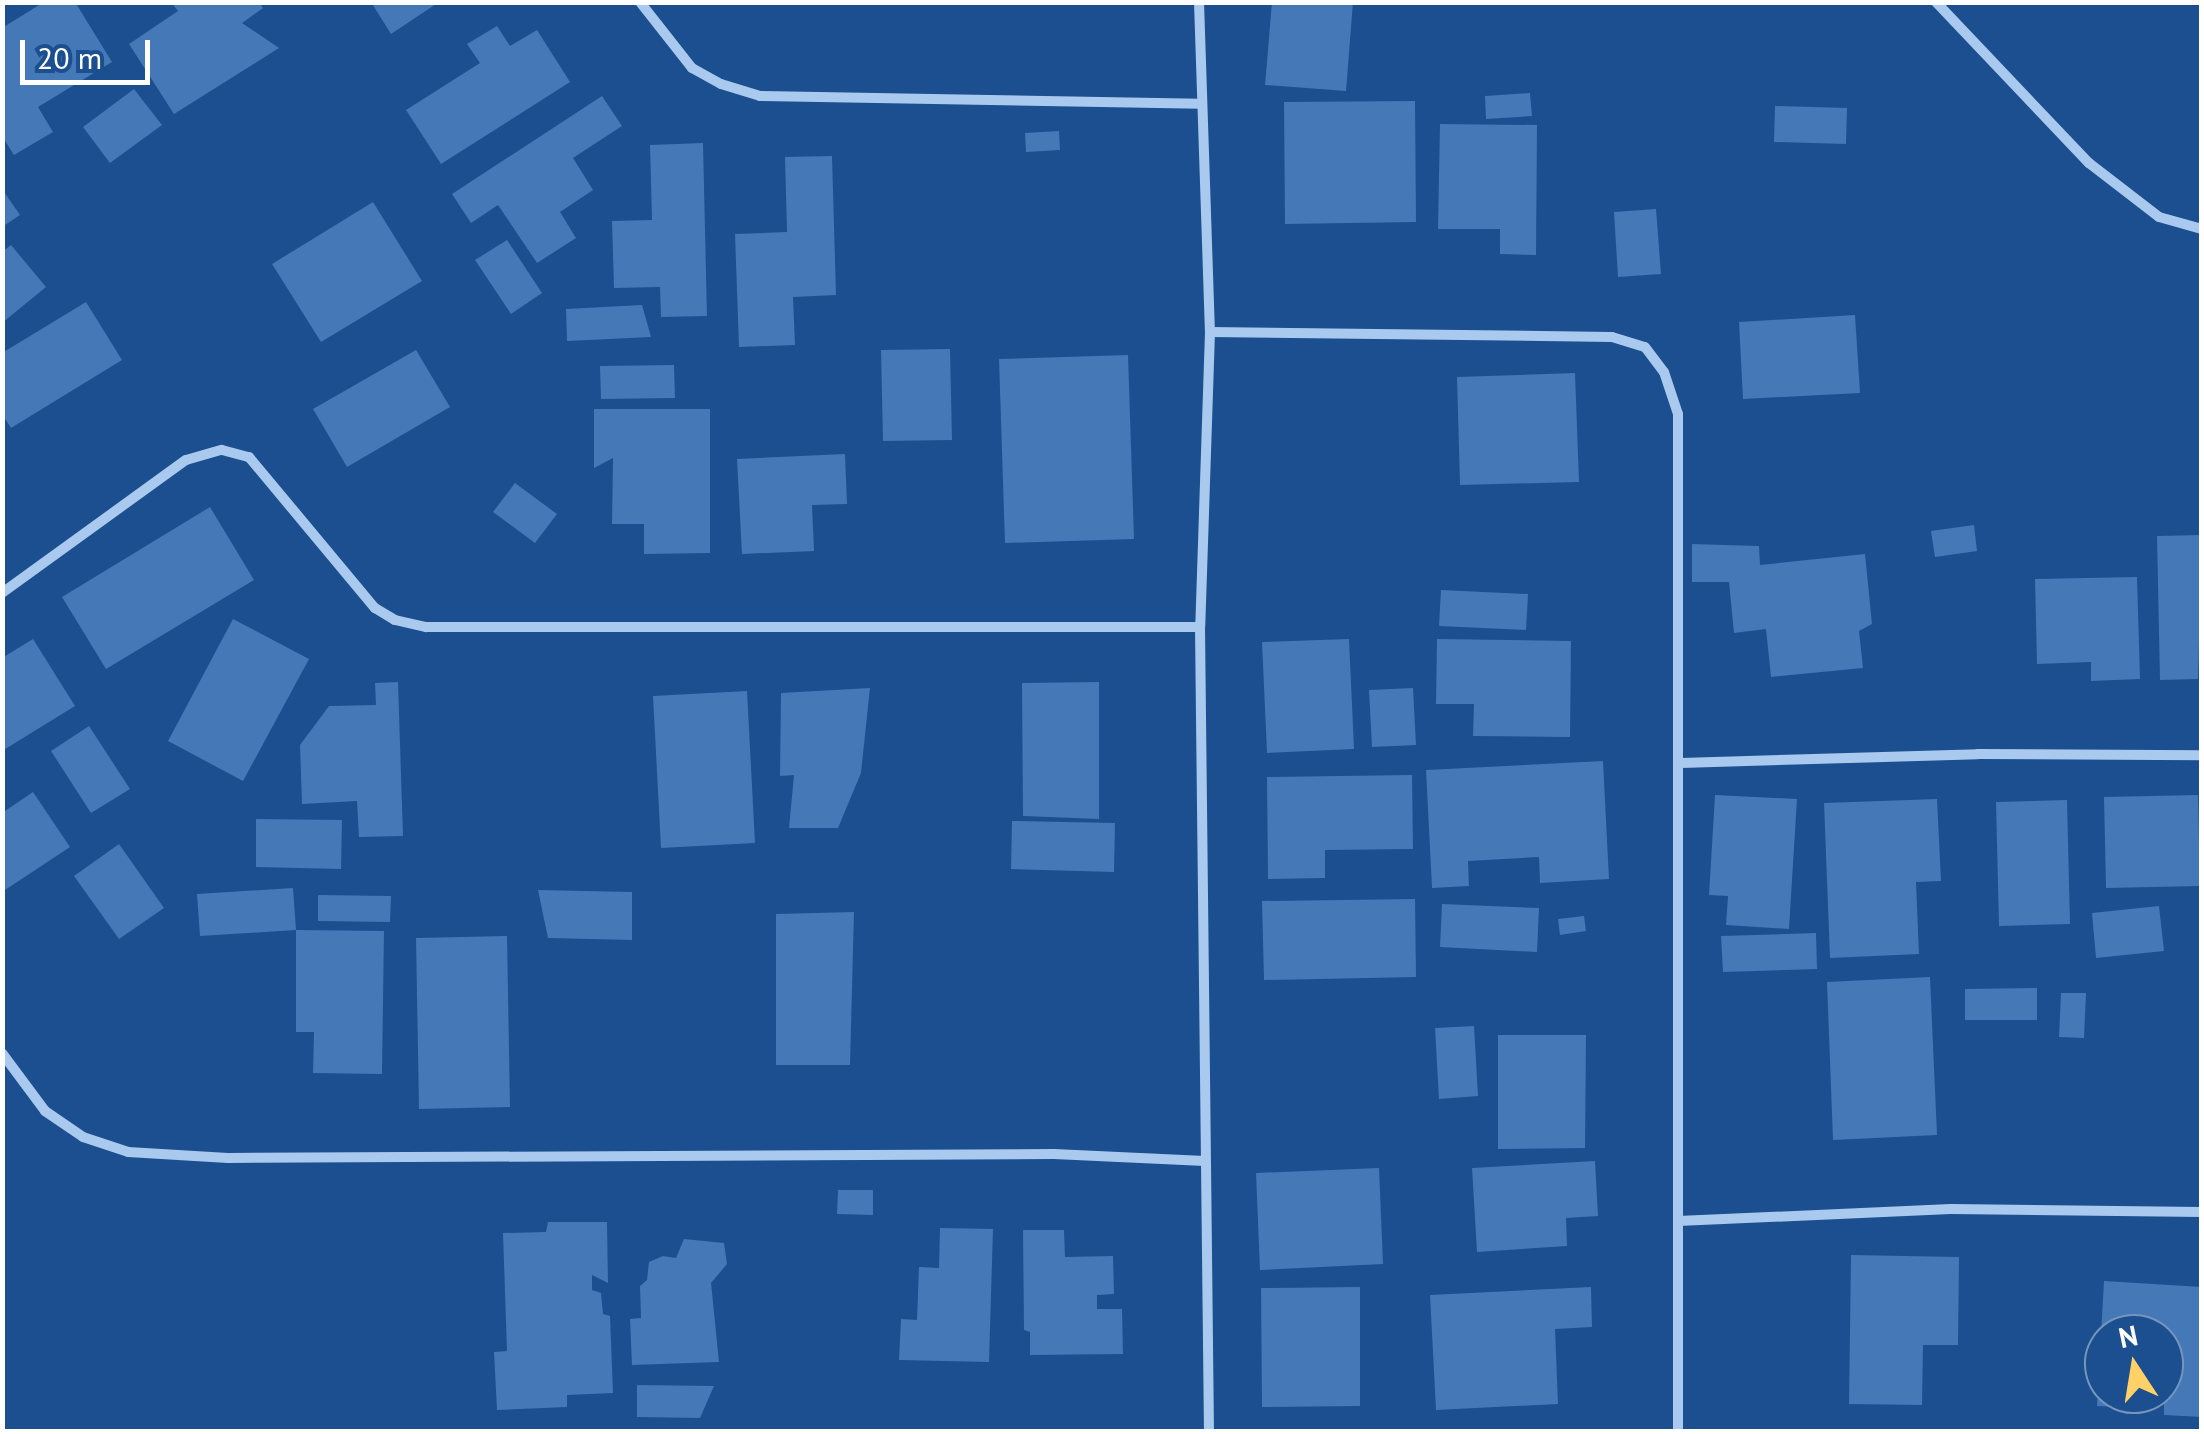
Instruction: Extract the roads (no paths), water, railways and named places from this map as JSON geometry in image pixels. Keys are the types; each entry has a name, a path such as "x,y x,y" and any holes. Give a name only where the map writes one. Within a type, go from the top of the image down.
{"street":[{"path":"640,2 692,68 721,84 760,96 1200,104"},
{"path":"1199,2 1210,332 1200,627 1209,1432"},
{"path":"1936,2 2089,163 2159,217 2202,228"},
{"path":"1210,332 1612,336 1645,348 1664,372 1678,414 1678,1432"},
{"path":"2,593 186,460 222,450 249,457 375,608 395,620 426,627 1200,627"},
{"path":"1681,762 1978,754 2202,755"},
{"path":"2,1054 45,1111 83,1137 128,1152 228,1158 1054,1154 1204,1160"},
{"path":"1678,1221 1951,1209 2202,1212"}]}
